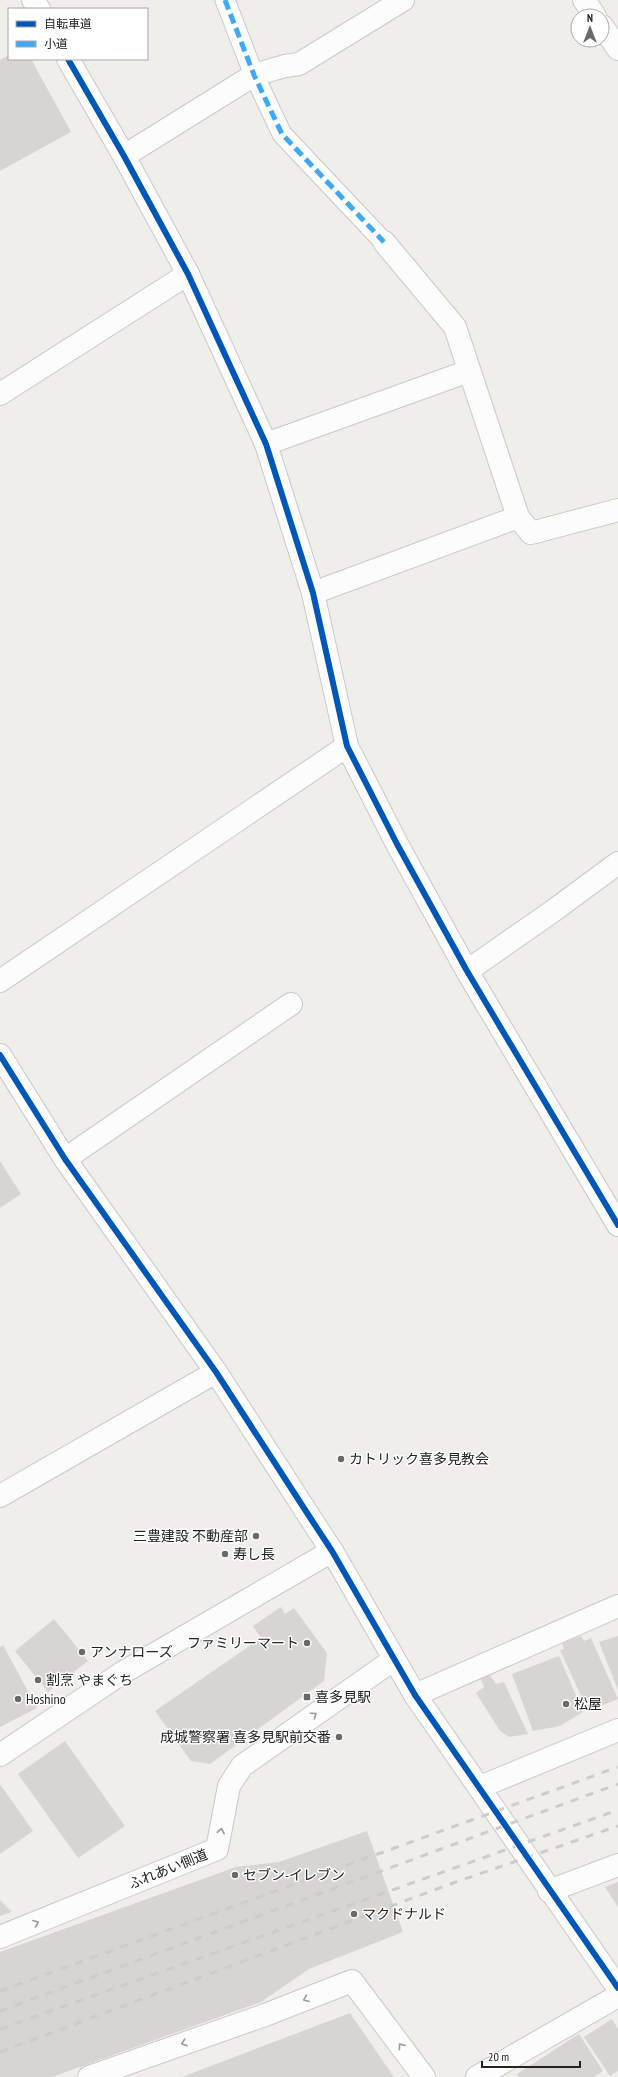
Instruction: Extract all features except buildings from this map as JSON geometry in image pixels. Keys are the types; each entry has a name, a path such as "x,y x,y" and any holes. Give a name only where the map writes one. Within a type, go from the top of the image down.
{"street":[{"path":"225,0 254,75 282,134 384,242 455,327 518,517 531,533 618,510"},
{"path":"124,156 254,75 299,64 403,0"},
{"path":"610,38 618,50"},
{"path":"69,60 124,156 188,274 266,444 313,593 347,746 397,844 467,971 618,1225"},
{"path":"0,394 188,274"},
{"path":"266,444 469,371"},
{"path":"313,593 518,517"},
{"path":"0,981 347,746"},
{"path":"467,971 553,912 618,863"},
{"path":"65,1159 291,1004"},
{"path":"0,1055 65,1159 216,1372 332,1551 414,1695 480,1787 549,1891 618,1988"},
{"path":"0,1496 216,1372"},
{"path":"0,1755 122,1673 332,1551"},
{"path":"414,1695 618,1606"},
{"name":"ふれあい側道","path":"0,1937 217,1849 229,1786 242,1766 393,1660"},
{"path":"480,1787 618,1730"},
{"path":"549,1891 618,1865"},
{"path":"89,2077 265,2015 352,1981 424,2077"},
{"path":"477,2077 618,1996"}],"railway":[{"path":"0,1991 618,1767"},
{"path":"0,2011 618,1784"},
{"path":"0,2029 618,1810"},
{"path":"0,2052 453,1883 618,1826"}],"marked path":[{"path":"225,0 254,75 282,134 384,242"}],"cycle path":[{"path":"69,60 124,156 188,274 266,444 313,593 347,746 397,844 467,971 618,1225"},
{"path":"0,1055 65,1159 216,1372 332,1551 415,1695 618,1988"}],"place":[{"name":"カトリック喜多見教会","path":"341,1459"},
{"name":"三豊建設 不動産部","path":"256,1536"},
{"name":"寿し長","path":"225,1554"},
{"name":"ファミリーマート","path":"307,1643"},
{"name":"アンナローズ","path":"82,1652"},
{"name":"割烹 やまぐち","path":"38,1680"},
{"name":"喜多見駅","path":"307,1697"},
{"name":"Hoshino","path":"18,1699"},
{"name":"松屋","path":"566,1704"},
{"name":"成城警察署 喜多見駅前交番","path":"339,1737"},
{"name":"セブン-イレブン","path":"235,1875"},
{"name":"マクドナルド","path":"354,1914"}]}
